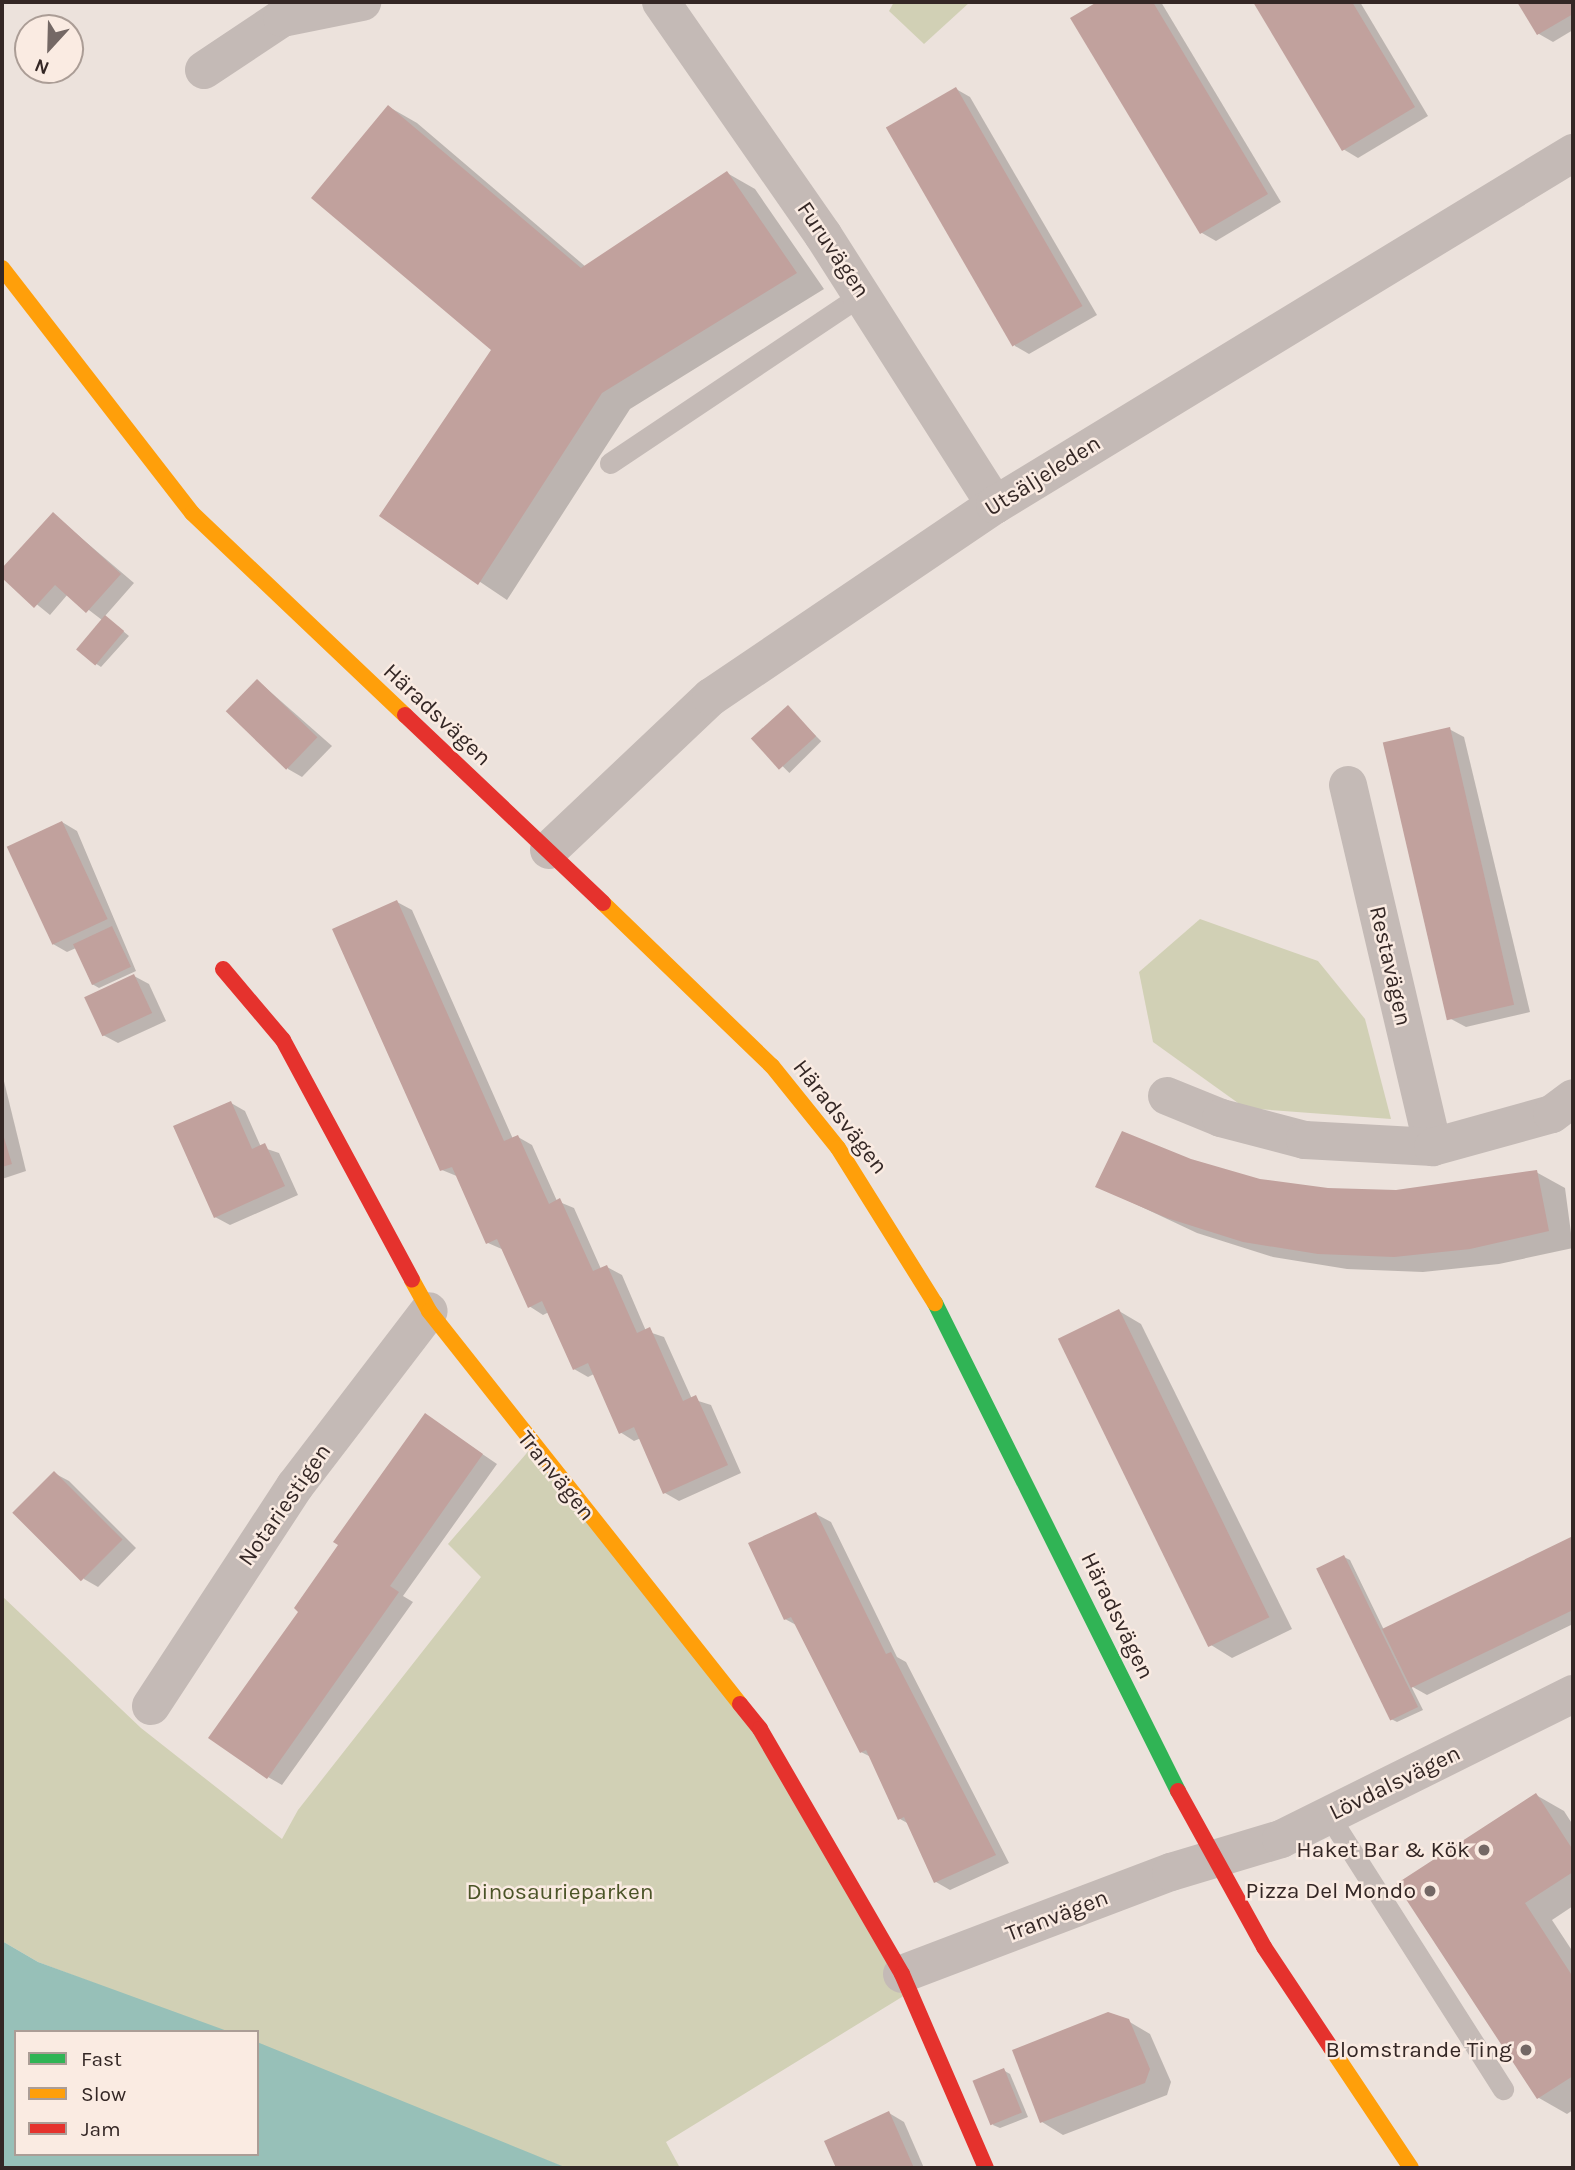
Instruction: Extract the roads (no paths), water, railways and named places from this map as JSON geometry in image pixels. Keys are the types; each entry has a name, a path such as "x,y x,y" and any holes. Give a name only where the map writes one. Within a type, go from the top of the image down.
{"street":[{"path":"204,70 282,18 362,2"},
{"name":"Furuvägen","path":"661,2 862,294 995,505"},
{"name":"Utsäljeleden","path":"549,849 711,697 995,505 1573,153"},
{"name":"Häradsvägen","path":"2,268 192,513 549,849 772,1066 872,1195 960,1350 1212,1859 1271,1959 1411,2168"},
{"name":"Restavägen","path":"1348,785 1433,1147"},
{"name":"Tranvägen","path":"223,969 283,1040 429,1311 760,1729 902,1974 986,2168"},
{"path":"1167,1096 1221,1118 1305,1140 1433,1147 1552,1114 1573,1098"},
{"name":"Notariestigen","path":"151,1706 295,1486 429,1311"},
{"name":"Lövdalsvägen","path":"1212,1859 1281,1839 1573,1694"},
{"name":"Tranvägen","path":"902,1974 1212,1859"}],"lane":[{"path":"610,463 862,294"},
{"path":"1329,1816 1503,2090"}],"water":[{"path":"2,1941 38,1962 225,2030 14,2030 14,2156 259,2156 259,2043 567,2168 2,2168"}],"place":[{"name":"Haket Bar & Kök","path":"1484,1850"},
{"name":"Pizza Del Mondo","path":"1430,1891"},
{"name":"Blomstrande Ting","path":"1526,2050"}],"park label":[{"name":"Dinosaurieparken","path":"560,1892"}]}
